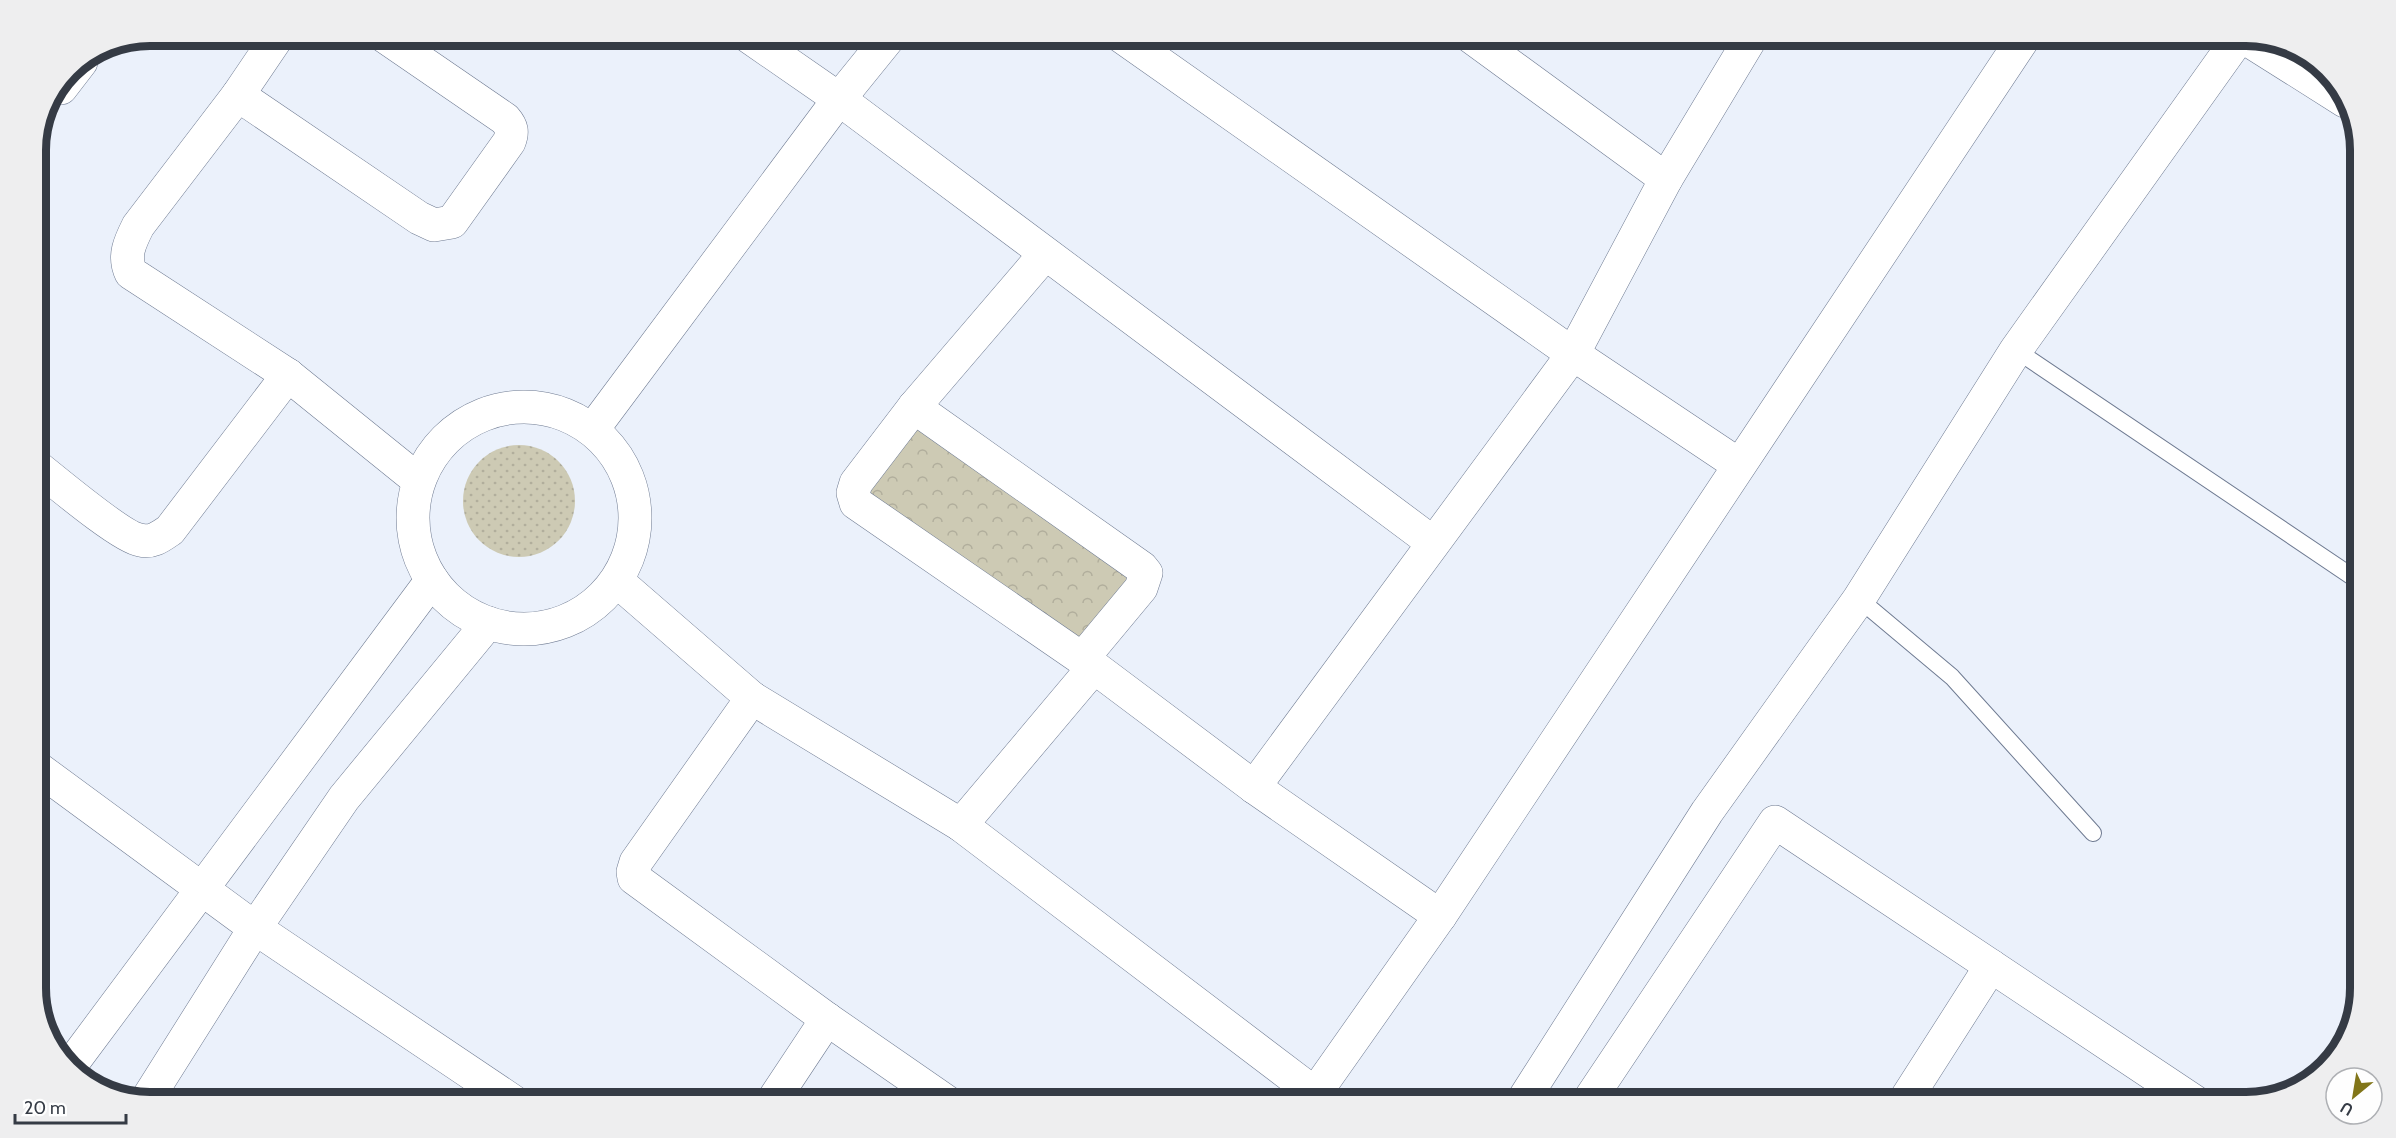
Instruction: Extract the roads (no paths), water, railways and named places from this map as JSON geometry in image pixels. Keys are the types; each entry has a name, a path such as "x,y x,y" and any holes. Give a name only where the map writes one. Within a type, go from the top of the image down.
{"street":[{"path":"271,46 238,95 138,226 128,249 126,262 131,273 288,375 418,480"},
{"path":"238,95 419,218 434,225 452,222 509,142 512,134 511,125 399,46"},
{"path":"762,46 839,99 1432,542"},
{"path":"593,429 839,99 882,46"},
{"path":"1135,46 1573,354 1739,465"},
{"path":"1484,46 1666,179"},
{"path":"1254,787 1432,542 1573,354 1666,179 1746,46"},
{"path":"1315,1092 1440,916 2018,46"},
{"path":"1532,1092 1707,812 1859,599 2016,350 2234,46"},
{"path":"2261,48 2331,92"},
{"path":"1045,254 914,407 856,483 853,493 856,503 1088,663 1254,787 1440,916"},
{"path":"47,474 129,536 148,541 159,538 170,530 288,375"},
{"path":"528,406 562,412 593,429 621,461 635,500 634,543 617,581 592,607 560,624 524,629 488,623 456,606 432,580 417,549 412,514 418,480 435,449 461,425 492,410 528,406"},
{"path":"914,407 1146,573 1141,588 1088,663 961,825"},
{"path":"75,1059 432,580"},
{"path":"617,581 752,698 961,825 1303,1092"},
{"path":"152,1092 255,928 344,798 488,623"},
{"path":"752,698 636,862 633,872 639,883 932,1092"},
{"path":"47,775 255,928 499,1092"},
{"path":"1595,1092 1775,822 2180,1092"},
{"path":"1910,1092 1991,966"},
{"path":"779,1092 827,1019"}],"lane":[{"path":"2016,350 2350,575"},
{"path":"1859,599 1952,677 2093,832"}]}
